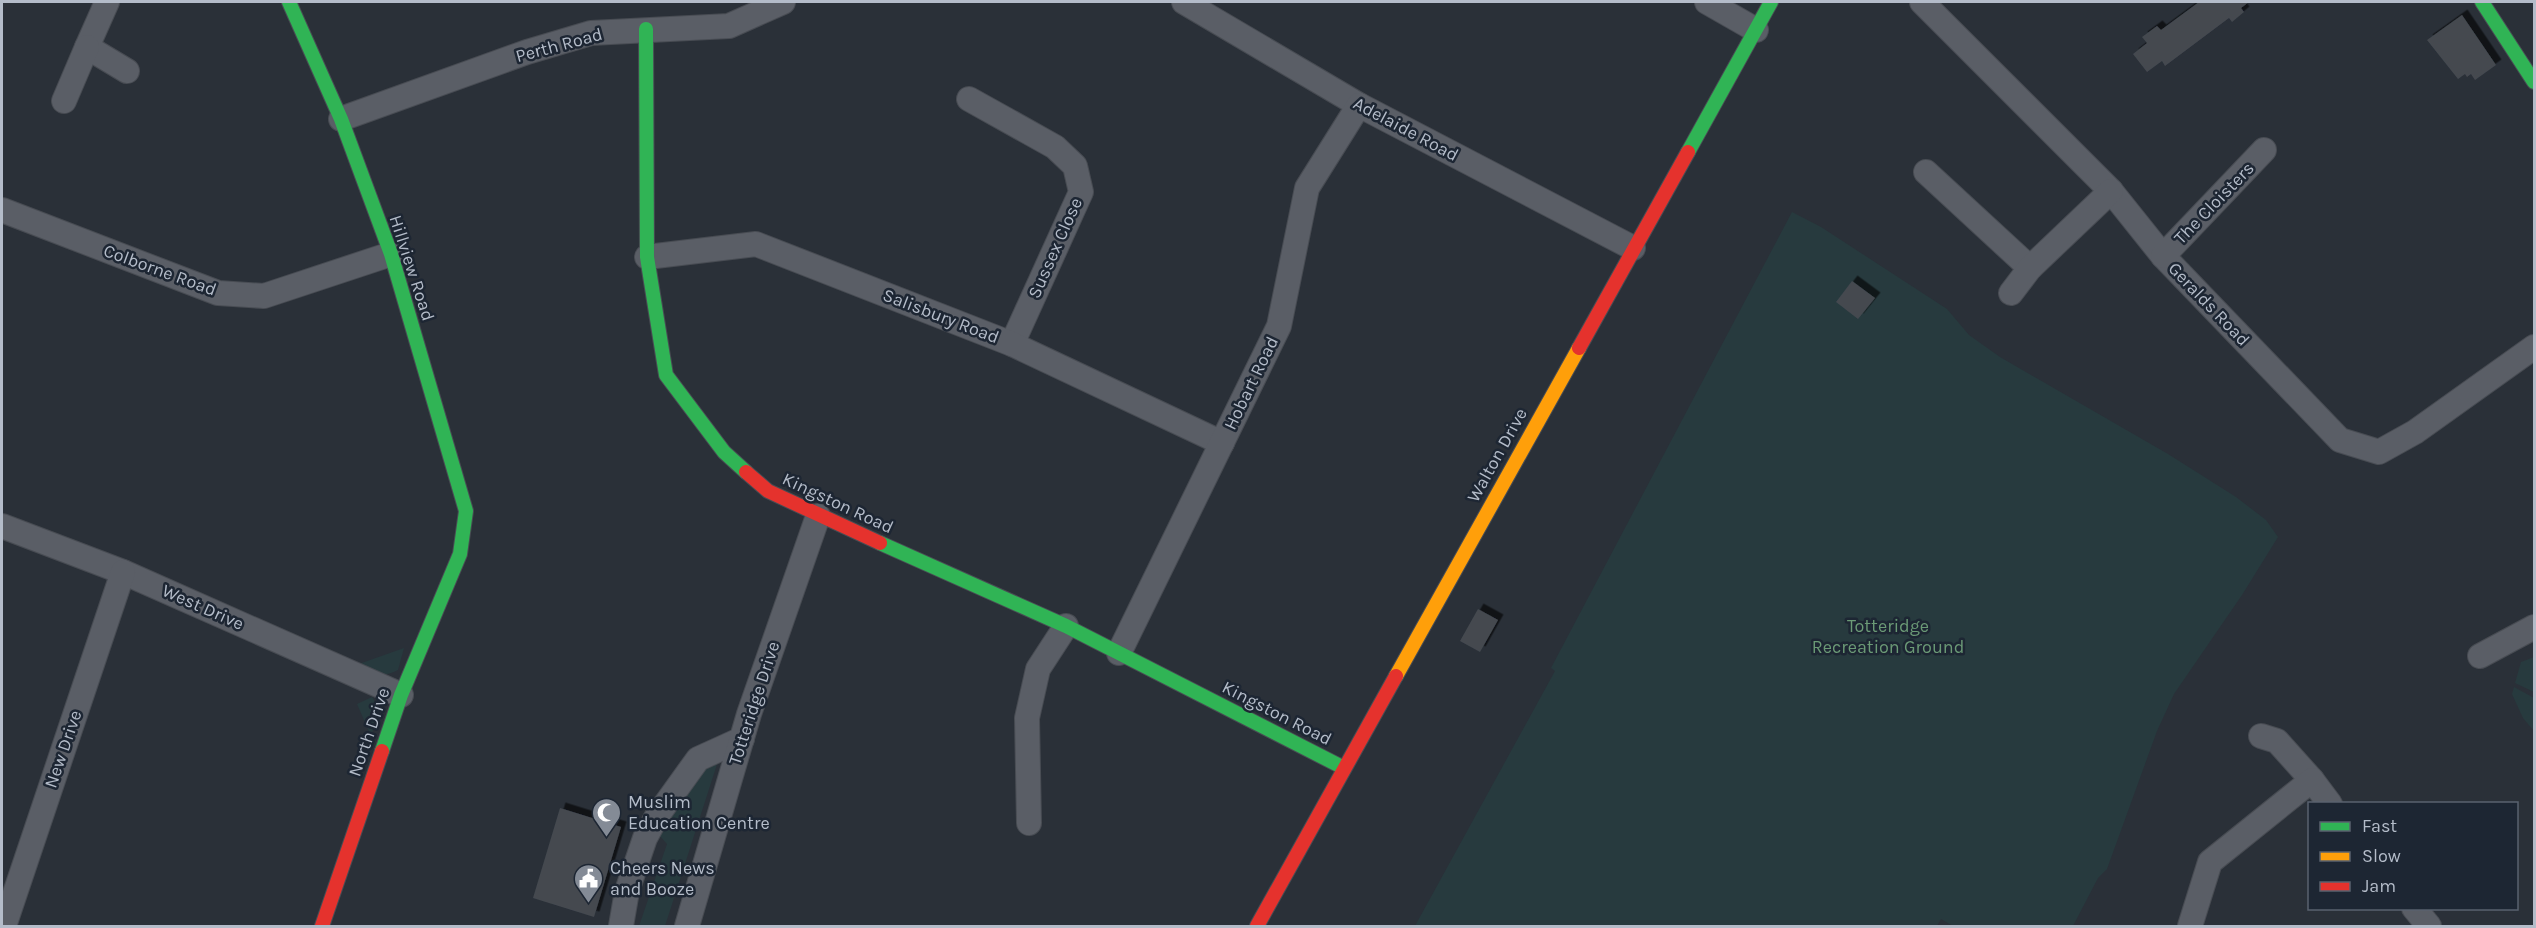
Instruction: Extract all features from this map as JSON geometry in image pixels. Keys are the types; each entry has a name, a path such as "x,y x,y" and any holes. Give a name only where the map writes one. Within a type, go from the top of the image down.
{"street":[{"path":"64,101 107,2"},
{"name":"Hillview Road","path":"289,2 341,118 391,254 466,511 460,554"},
{"name":"Perth Road","path":"341,118 527,52 591,33 729,26 783,2"},
{"name":"Adelaide Road","path":"1184,2 1359,105 1633,248"},
{"path":"1707,2 1756,30"},
{"name":"Walton Drive","path":"1257,927 1771,2"},
{"name":"Geralds Road","path":"1922,2 2111,191 2163,256 2340,440 2379,452 2415,432 2535,347"},
{"path":"2482,2 2535,82"},
{"name":"Kingston Road","path":"646,29 647,257 666,375 724,452 768,490 818,516 1066,626 1344,768"},
{"path":"87,47 127,71"},
{"name":"Sussex Close","path":"969,99 1055,147 1075,166 1081,192 1012,344"},
{"name":"Hobart Road","path":"1119,653 1279,326 1307,188 1359,105"},
{"name":"The Cloisters","path":"2163,256 2264,150"},
{"path":"1926,172 2030,268"},
{"path":"2011,293 2030,268 2111,191"},
{"name":"Colborne Road","path":"2,210 218,293 264,296 391,254"},
{"name":"Salisbury Road","path":"647,257 756,244 1012,344 1222,443"},
{"name":"Totteridge Drive","path":"687,927 742,739 818,516"},
{"name":"West Drive","path":"2,526 123,572 401,695"},
{"name":"North Drive","path":"321,927 401,695 460,554"},
{"name":"New Drive","path":"4,927 123,572"},
{"path":"1029,823 1027,718 1038,669 1066,626"},
{"path":"2480,656 2524,635 2535,627"},
{"path":"2260,736 2277,741 2328,802"},
{"path":"621,927 627,891 645,838 657,816 698,759 742,739"},
{"path":"2190,927 2210,862 2312,780"},
{"path":"2415,910 2429,927"}],"green space":[{"name":"Totteridge Recreation Ground","path":"1792,212 1821,227 1947,309 1969,335 2000,357 2168,454 2236,497 2266,520 2278,537 2242,595 2174,694 2157,731 2107,869 2098,878 2073,926 1953,926 1941,919 1937,926 1415,926 1555,671 1551,668"},
{"path":"404,648 398,670 392,673 376,674 356,665"},
{"path":"2534,657 2534,692 2515,683 2521,662"},
{"path":"2514,687 2534,698 2534,731 2523,718 2512,694"},
{"path":"372,697 380,709 371,736 357,704"},
{"path":"705,756 719,758 665,926 639,926 667,844 660,836 660,826"}],"building":[{"path":"2199,2 2249,2 2241,8 2244,12 2232,22 2229,18 2165,66 2162,61 2147,72 2133,54 2147,43 2142,37 2157,26 2161,30"},
{"path":"2462,15 2496,65 2475,80 2471,74 2467,77 2465,74 2458,79 2427,40"},
{"path":"1852,281 1875,298 1858,319 1836,302"},
{"path":"1478,609 1498,620 1480,652 1460,641"},
{"path":"560,808 621,827 594,917 533,898"}],"traffic: fast":[{"path":"289,2 341,119 391,254 466,511 460,554 401,695 382,751"},
{"path":"1688,152 1771,2"},
{"path":"2482,2 2534,82"},
{"path":"646,29 647,257 666,375 724,452 746,472"},
{"path":"880,543 1066,626 1344,768"}],"traffic: slow":[{"path":"1396,676 1579,348"}],"traffic: jam":[{"path":"1579,348 1688,152"},
{"path":"746,472 768,491 880,543"},
{"path":"1257,926 1396,676"},
{"path":"322,926 382,751"}],"place":[{"name":"Muslim Education Centre","path":"607,838"},
{"name":"Cheers News and Booze","path":"589,904"}]}
